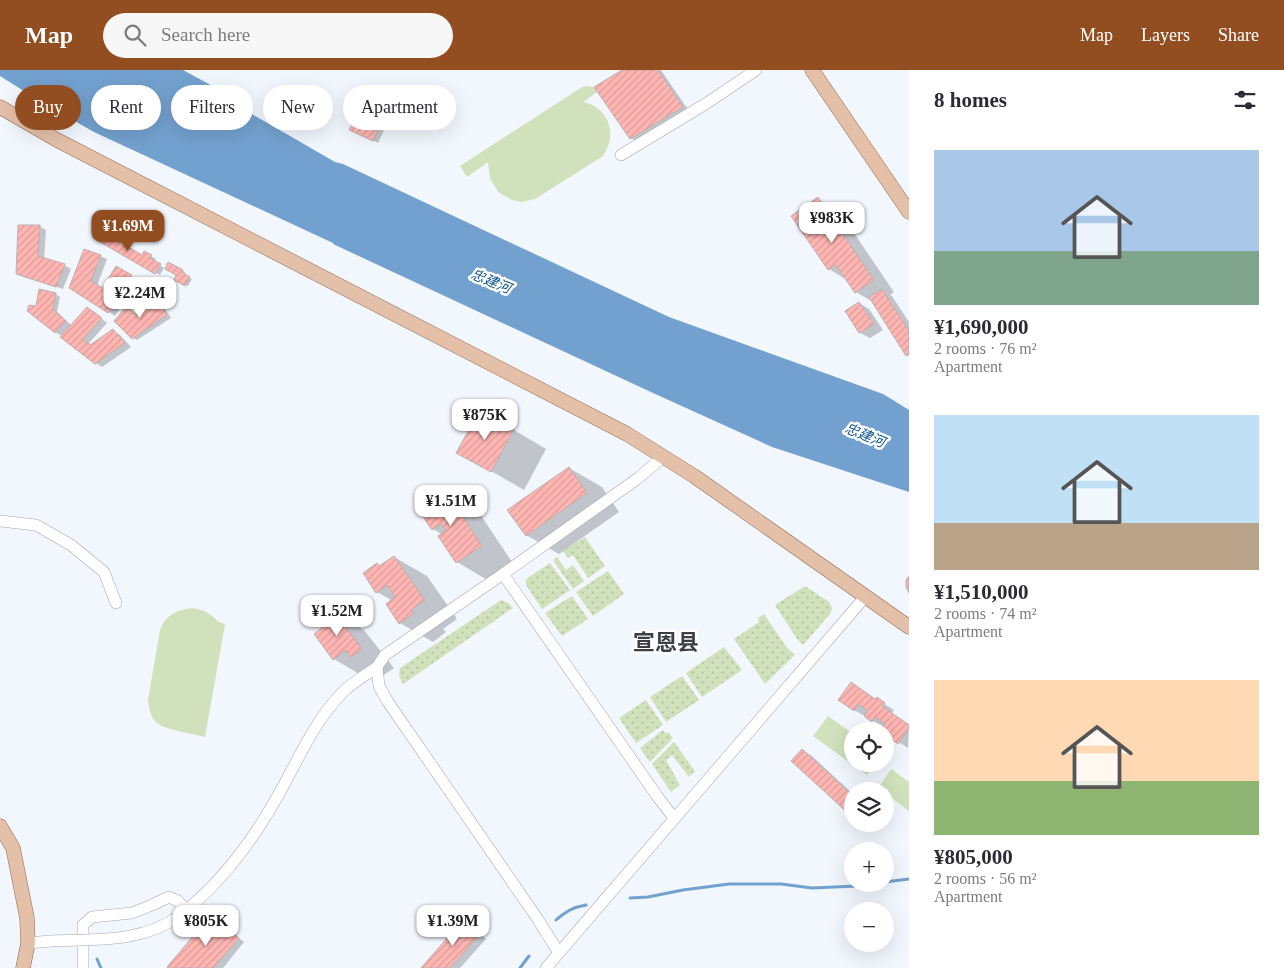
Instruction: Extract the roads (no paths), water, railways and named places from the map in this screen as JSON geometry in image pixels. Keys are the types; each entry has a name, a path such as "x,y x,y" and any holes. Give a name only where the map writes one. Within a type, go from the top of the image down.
{"main road":[{"path":"812,70 909,212"},
{"path":"0,107 57,140 627,434 694,476 909,627"},
{"path":"0,826 12,848 27,918 28,943 23,968"}],"street":[{"path":"621,155 707,103 756,70"},
{"path":"28,943 128,937 150,932 182,913 218,880 244,850 262,823 298,757 324,715 344,691 377,667 385,655 637,479 663,457"},
{"path":"0,522 36,525 71,545 104,572 116,603"},
{"path":"502,574 651,789 674,818"},
{"path":"546,968 865,597"},
{"path":"377,667 380,686 388,702 537,918 559,953"},
{"path":"83,968 83,925 92,917 132,913 169,897 178,901 182,913"}],"water":[{"name":"忠建河","path":"0,70 183,70 211,85 171,85 171,130 253,130 253,115 263,121 263,130 279,130 335,162 343,164 669,317 883,394 909,410 909,492 772,447 94,132 81,125 81,85 15,85 0,76"}],"waterway":[{"path":"894,881 909,879"},
{"path":"630,898 648,897 729,884 781,884 812,888 844,887"},
{"path":"556,920 570,910 586,905"},
{"path":"520,968 529,956"},
{"path":"97,959 101,968"}],"district":[{"name":"宣恩县","path":"666,642"}]}
